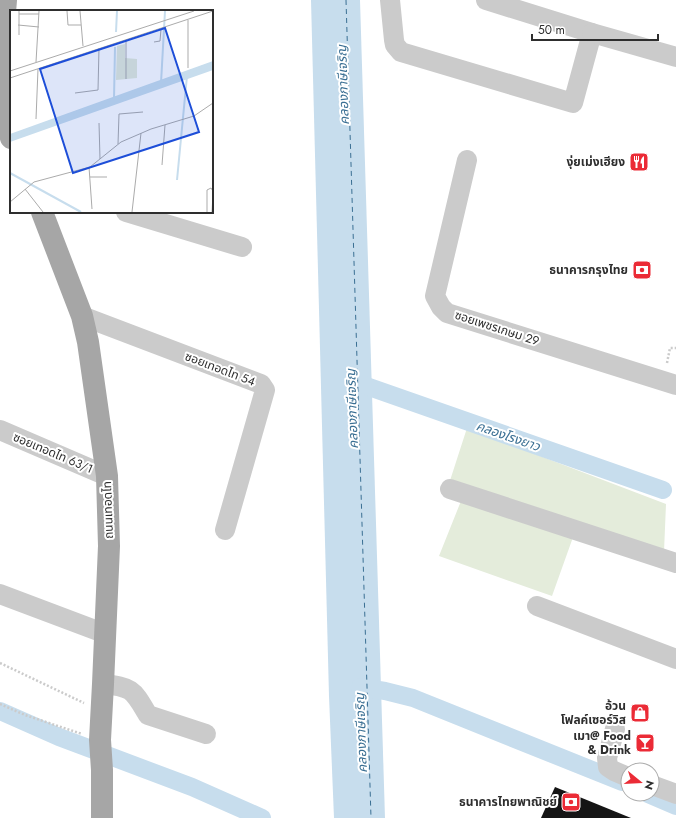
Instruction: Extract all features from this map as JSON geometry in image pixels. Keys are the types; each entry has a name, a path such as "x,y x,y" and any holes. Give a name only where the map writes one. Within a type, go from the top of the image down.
{"main road":[{"path":"0,74 4,10"},
{"path":"0,83 1,105 10,135"},
{"name":"ถนนเทอดไท","path":"42,213 82,316 88,342 106,476 109,546 100,743 102,770 102,818"}],"street":[{"path":"390,0 395,45 401,52 573,103 592,33"},
{"path":"486,0 676,57"},
{"name":"ซอยเพชรเกษม 29","path":"467,160 435,296 440,307 447,313 676,385"},
{"path":"129,213 242,247"},
{"name":"ซอยเทอดไท 54","path":"82,316 261,384 265,390 225,530"},
{"name":"ซอยเทอดไท 63/1","path":"0,430 106,476"},
{"path":"450,489 676,563"},
{"path":"0,594 106,634"},
{"path":"537,606 676,660"},
{"path":"103,684 130,689 148,715 206,734"},
{"path":"615,729 607,758 608,767 620,774"},
{"path":"660,788 676,794"}],"path":[{"path":"665,368 670,348 676,348"},
{"path":"0,663 102,712"},
{"path":"0,704 100,743"}],"green space":[{"path":"467,428 666,504 664,552 578,526 552,596 439,556 461,501 445,496"}],"water":[{"name":"คลองภาษีเจริญ","path":"311,0 360,0 385,818 334,818 329,696"}],"building":[{"name":"ธนาคารไทยพาณิชย์","path":"555,787 631,818 541,818"}],"waterway":[{"name":"คลองโรงยาว","path":"352,381 663,490"},
{"name":"คลองภาษีเจริญ","path":"360,687 413,698 620,781"},
{"path":"0,711 59,737 192,787 262,818"},
{"path":"660,799 676,806"}],"ferry route":[{"path":"346,0 371,818"}],"place":[{"name":"งุ่ยเม่งเฮียง","path":"639,162"},
{"name":"ธนาคารกรุงไทย","path":"642,270"},
{"name":"อ้วน โฟลค์เซอร์วิส","path":"640,713"},
{"name":"เมา@ Food & Drink","path":"645,743"},
{"name":"ธนาคารไทยพาณิชย์","path":"571,802"}]}
